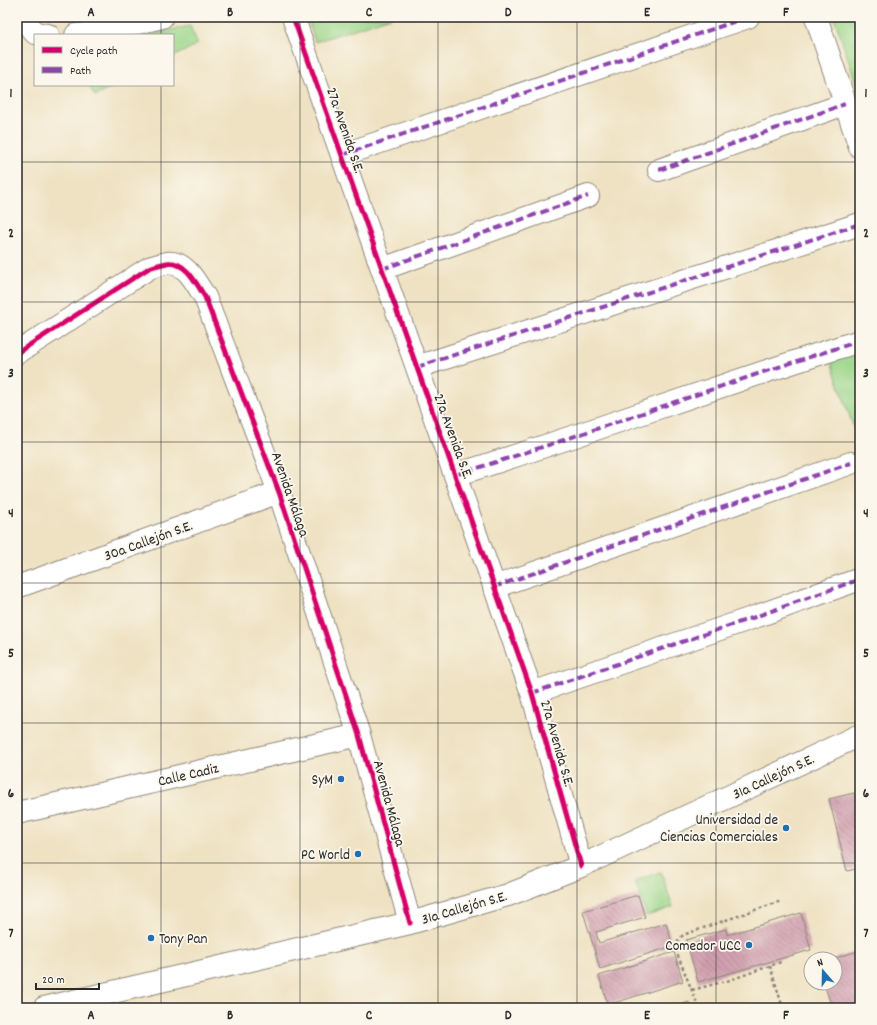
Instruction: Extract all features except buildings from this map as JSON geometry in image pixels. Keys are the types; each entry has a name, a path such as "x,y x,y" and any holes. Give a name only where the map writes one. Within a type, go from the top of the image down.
{"street":[{"path":"22,17 35,33 42,34"},
{"path":"86,34 162,17"},
{"name":"27a Avenida S.E.","path":"294,17 532,693 581,866"},
{"path":"342,156 748,17"},
{"path":"816,17 860,147"},
{"path":"659,170 845,104"},
{"path":"382,269 588,196"},
{"path":"417,367 860,224"},
{"name":"Avenida Málaga","path":"17,353 149,268 168,263 184,267 194,280 205,297 279,492 360,735 410,923"},
{"path":"455,476 524,454 801,359 860,341"},
{"path":"494,587 850,463"},
{"name":"30a Callejón S.E.","path":"17,587 279,492"},
{"path":"532,693 752,618 860,579"},
{"name":"Calle Cadiz","path":"17,813 360,735"},
{"name":"31a Callejón S.E.","path":"44,1008 410,923 508,895 581,866 860,735"}],"path":[{"path":"699,1008 674,946 683,935 781,901"},
{"path":"692,990 730,980 781,962"},
{"path":"770,966 783,1008"}],"green space":[{"path":"307,17 391,17 315,42"},
{"path":"834,17 860,17 860,95"},
{"path":"190,26 198,44 174,56 174,34 152,34"},
{"path":"89,86 115,86 95,96"},
{"path":"860,348 860,446 830,359"},
{"path":"661,872 673,907 647,916 635,881"}],"marked path":[{"path":"342,155 748,17"},
{"path":"659,170 845,104"},
{"path":"382,269 588,196"},
{"path":"417,367 860,224"},
{"path":"455,475 860,341"},
{"path":"494,587 851,463"},
{"path":"532,693 752,618 860,579"}],"cycle path":[{"path":"293,17 532,693 581,866"},
{"path":"17,353 149,268 165,263 174,263 185,269 190,274 205,297 279,492 359,735 410,923"}],"place":[{"name":"SyM","path":"341,779"},
{"name":"Universidad de Ciencias Comerciales","path":"786,828"},
{"name":"PC World","path":"358,854"},
{"name":"Tony Pan","path":"151,938"},
{"name":"Comedor UCC","path":"749,945"}]}
